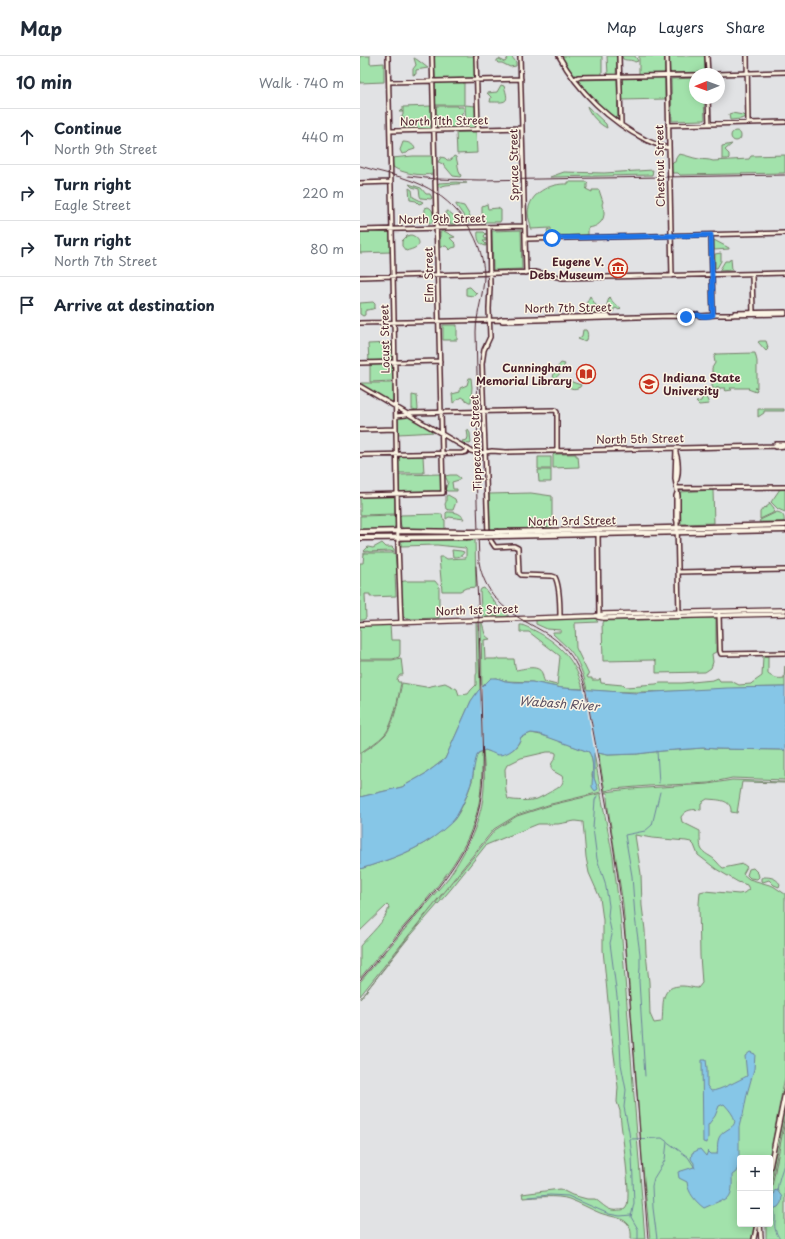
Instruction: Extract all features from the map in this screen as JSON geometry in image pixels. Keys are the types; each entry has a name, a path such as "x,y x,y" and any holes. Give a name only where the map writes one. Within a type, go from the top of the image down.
{"highway":[{"name":"North 3rd Street","path":"360,538 500,534 677,525 785,524"},
{"name":"North 3rd Street","path":"500,534 678,533 785,530"},
{"name":"North 3rd Street","path":"360,532 466,535"}],"main road":[{"name":"North 1st Street","path":"360,624 598,616 604,618 785,610"},
{"name":"North 1st Street","path":"719,613 785,614"},
{"path":"773,1155 785,1093"},
{"path":"760,1227 760,1239"}],"street":[{"name":"Locust Street","path":"388,56 401,622"},
{"name":"Elm Street","path":"398,494 443,493 432,56"},
{"path":"476,56 478,130"},
{"name":"Spruce Street","path":"520,56 526,273"},
{"path":"559,56 574,79 597,105 621,124 644,139 669,148"},
{"path":"619,56 621,124"},
{"name":"Chestnut Street","path":"667,56 672,276"},
{"path":"707,56 708,68"},
{"path":"747,56 748,123"},
{"path":"725,74 785,72"},
{"path":"574,79 619,76 689,75"},
{"path":"388,82 521,79"},
{"path":"708,104 709,124"},
{"path":"668,125 785,122"},
{"name":"North 11th Street","path":"390,131 522,128"},
{"path":"360,182 391,182"},
{"name":"North 9th Street","path":"360,230 525,226"},
{"name":"Tippecanoe Street","path":"489,227 490,339 482,357 487,529 491,541 495,546 514,546 518,548 519,573 521,575 552,576 556,578 560,617"},
{"path":"525,239 785,233"},
{"path":"711,235 713,315"},
{"path":"360,277 538,272 563,278 785,273"},
{"path":"752,274 753,314"},
{"name":"North 7th Street","path":"360,323 630,318 684,316 693,314 735,316 785,313"},
{"path":"360,363 440,361"},
{"path":"360,386 468,449 477,453 485,453"},
{"path":"396,416 411,413 554,410 557,412 557,450"},
{"path":"417,419 420,415 428,413"},
{"path":"360,430 396,429"},
{"name":"North 5th Street","path":"485,453 557,450 774,446 776,444 785,445"},
{"path":"676,448 678,479 676,482 676,518 678,533 679,614"},
{"path":"360,455 464,452 468,449"},
{"path":"677,488 785,487"},
{"path":"360,495 398,494"},
{"path":"598,529 598,616"},
{"path":"678,572 785,570"},
{"path":"719,613 720,653 785,653"},
{"path":"754,1239 756,1227"}],"green space":[{"path":"360,56 370,56 370,64 384,63 384,82 360,83"},
{"path":"475,56 475,78 435,79 434,57"},
{"path":"509,56 511,56 516,62 516,66 510,67 497,62 499,59 505,62"},
{"path":"561,56 602,56 602,75 573,76"},
{"path":"607,56 617,56 616,75 608,75"},
{"path":"622,56 635,56 638,61 635,62 624,60"},
{"path":"639,56 665,56 665,74 639,74"},
{"path":"669,56 705,56 705,68 689,68 689,72 670,73"},
{"path":"414,58 428,68 416,70 416,74 413,75 413,69 416,65"},
{"path":"664,77 665,99 622,100 622,78"},
{"path":"689,78 689,104 704,104 705,120 672,121 671,79"},
{"path":"617,79 618,120 601,107 577,81"},
{"path":"464,82 464,105 435,105 435,83"},
{"path":"501,85 504,86 507,96 505,101 490,102 491,97 487,93 497,92"},
{"path":"465,105 476,106 475,128 466,128"},
{"path":"432,106 432,129 404,130 404,118 401,116 403,115 403,107"},
{"path":"436,106 463,107 464,111 461,114 463,118 459,121 460,127 436,128"},
{"path":"587,106 606,124 607,128 595,119"},
{"path":"732,113 743,115 745,117 730,120 729,114"},
{"path":"734,131 738,131 741,136 738,141 734,141 731,138 731,134"},
{"path":"456,132 476,132 477,153 457,154"},
{"path":"403,142 407,142 415,149 402,154 400,150"},
{"path":"732,144 725,150 729,154 729,158 722,159 722,146"},
{"path":"679,154 696,159 713,161 749,159 751,156 785,155 785,173 680,175 678,173 672,173 671,163 675,162"},
{"path":"433,156 433,174 413,174 393,167 392,158"},
{"path":"454,156 456,157 460,177 453,176 443,164 438,162 441,157 451,160"},
{"path":"653,170 652,175 550,177 564,172 604,173"},
{"path":"568,182 587,182 586,189 592,192 592,190 599,190 604,211 602,221 597,225 588,228 588,235 551,236 551,233 548,233 547,231 548,229 551,231 551,228 531,229 528,213 532,200 536,195 548,187 568,184"},
{"path":"439,183 467,183 438,187 437,184"},
{"path":"409,184 421,188 426,194 430,194 432,198 421,198 419,189 412,187"},
{"path":"409,188 412,190 413,197 423,202 422,203 419,204 416,201 410,200"},
{"path":"456,204 464,206 473,221 468,222"},
{"path":"487,204 488,209 498,208 501,210 500,222 482,221 482,206"},
{"path":"428,207 433,213 434,221 432,223 427,221 425,208"},
{"path":"446,211 450,212 460,224 450,224 449,216"},
{"path":"521,230 522,269 493,270 492,231"},
{"path":"390,231 391,252 360,253 360,232"},
{"path":"444,231 455,237 450,238 456,244 456,247 450,250 446,246 441,247 440,232"},
{"path":"478,232 484,232 486,234 484,236 486,241 483,241 486,246 479,241"},
{"path":"411,235 417,238 419,244 415,248 406,251 402,246 402,241 407,236"},
{"path":"714,240 729,248 729,249 714,250"},
{"path":"721,253 721,261 717,268 715,268 715,254"},
{"path":"731,258 732,270 719,271 725,261 729,261"},
{"path":"470,287 477,294 473,296 466,295 466,288"},
{"path":"590,296 600,312 581,314"},
{"path":"610,297 613,303 621,308 619,310 616,308 613,312 607,313 607,304"},
{"path":"373,302 375,304 375,308 366,310 365,315 363,316 360,314 360,303"},
{"path":"443,325 457,325 457,340 443,340"},
{"path":"583,330 586,330 588,336 587,340 583,341 578,339 582,336"},
{"path":"766,341 768,347 766,347 768,349 766,351 758,342"},
{"path":"391,343 393,360 369,361 368,344"},
{"path":"755,353 757,361 757,388 754,388 757,389 756,392 748,389 749,388 730,388 732,390 725,391 725,388 716,388 720,390 713,391 713,389 715,389 712,386 712,368 715,363 714,357 716,354"},
{"path":"561,363 565,364 559,375 553,379 554,373 552,369 556,369"},
{"path":"393,364 393,381 370,382 370,365"},
{"path":"469,378 471,378 472,387 471,402 461,397 453,403 452,394 460,392 460,388 467,385"},
{"path":"570,379 572,382 581,385 580,387 574,389 570,388 566,383"},
{"path":"393,383 393,402 392,403 360,384"},
{"path":"412,395 417,396 417,410 412,409"},
{"path":"703,396 707,399 709,404 699,405 696,402 701,401"},
{"path":"758,409 784,409 784,411 764,411 764,413 758,417"},
{"path":"408,416 436,432 398,434 398,417"},
{"path":"467,430 470,433 470,444 463,443 462,441 467,440"},
{"path":"554,454 576,454 576,456 578,456 579,467 553,468"},
{"path":"400,456 423,456 424,473 399,473 398,460"},
{"path":"538,457 551,457 551,469 538,469"},
{"path":"538,470 551,470 551,482 539,482"},
{"path":"441,474 441,491 399,492 399,475"},
{"path":"456,475 460,478 459,480 452,482 453,489 457,489 457,491 445,490 448,482 445,476"},
{"path":"780,489 785,489 785,512 778,509 771,502"},
{"path":"713,490 714,523 681,524 680,492"},
{"path":"531,493 552,496 552,528 489,529 489,494"},
{"path":"448,495 455,499 456,502 453,510 446,509 446,496"},
{"path":"395,496 395,514 360,515 360,497"},
{"path":"769,502 774,508 773,513 760,519 760,512 764,507 765,508 770,504"},
{"path":"447,512 459,514 464,519 449,517 446,519"},
{"path":"777,512 781,513 784,518 784,522 759,522 760,520"},
{"path":"442,514 443,519 445,520 445,530 403,529 399,517 401,515"},
{"path":"395,515 396,525 393,529 360,531 360,516"},
{"path":"475,539 476,587 466,588 460,591 442,591 439,557 444,557 447,559 466,558 465,548 437,545 401,546 401,542 405,540"},
{"path":"382,543 386,547 392,547 394,552 364,551 368,547 373,548"},
{"path":"452,550 464,552 461,556 453,557"},
{"path":"364,553 395,553 397,574 395,574 396,596 370,597 370,594 365,594 366,618 360,620 360,563 363,563"},
{"path":"435,581 439,586 439,618 407,619 402,616 401,582"},
{"path":"484,588 499,608 510,617 483,618 480,591"},
{"path":"595,618 598,622 575,623 576,648 589,675 587,676 588,678 592,678 592,680 599,680 600,678 601,683 623,685 625,687 660,683 682,683 713,680 718,678 720,681 731,681 739,685 751,684 762,676 763,656 768,656 768,674 776,678 784,678 785,666 785,687 661,692 612,692 587,690 583,674 576,658 553,634 553,632 561,632 561,630 547,629 536,624 536,620"},
{"path":"716,618 716,652 712,654 713,662 711,668 705,672 656,673 656,661 653,660 603,661 603,621"},
{"path":"476,621 478,627 480,689 471,701 445,759 425,774 402,787 360,797 360,754 379,740 388,731 396,710 402,683 426,687 445,683 457,689 459,695 468,694 476,685"},
{"path":"481,621 487,637 490,639 484,640 485,659 514,659 516,670 534,668 540,670 545,682 557,685 560,656 529,632 520,632 520,625 522,625 543,635 561,649 574,667 583,689 562,688 532,682 505,681 497,678 490,679 482,687"},
{"path":"390,624 391,640 400,640 399,657 393,659 360,659 360,625"},
{"path":"401,658 403,675 400,675 397,679 398,682 401,682 391,724 382,737 360,753 360,660 392,660"},
{"path":"531,733 546,736 589,752 591,754 593,766 592,776 597,789 594,778 594,753 601,792 551,804 517,815 494,829 360,996 360,982 449,877 462,856 477,823 483,800 483,750 496,753 507,752 519,743 521,737","holes":["547,752 556,753 556,757 551,768 553,771 562,776 563,780 561,786 537,799 508,799 505,769 507,765 521,758"]},
{"path":"703,748 785,750 785,780 732,778 709,783 648,786 605,791 598,753 608,755 637,754"},
{"path":"482,751 479,803 469,836 444,878 360,978 360,946 385,917 389,907 387,905 360,931 360,869 415,848 435,836 452,822 459,813 465,800 472,781 476,757"},
{"path":"732,780 785,782 742,782 737,813 731,812 731,808 726,802 707,799 701,803 701,810 690,810 685,812 681,817 682,822 700,831 700,845 702,850 723,868 743,864 747,867 743,874 749,879 773,886 785,894 785,1077 770,1155 737,1155 737,1227 755,1227 753,1239 650,1239 643,1169 623,904 608,808 608,793 605,793 630,789 708,784","holes":["635,835 691,842 694,845 698,855 716,869 738,882 747,885 749,889 744,893 739,894 704,891 700,892 700,956 702,983 698,988 683,986 675,987 666,992 663,1002 662,1021 654,1023 650,1014 641,874"]},
{"path":"602,793 601,795 613,857 620,914 645,1239 631,1239 631,1232 626,1222 600,1213 569,1199 553,1197 523,1198 522,1194 560,1189 572,1195 587,1199 595,1199 606,1208 612,1210 625,1209 627,1203 628,1193 626,1163 620,1111 617,1102 618,1087 603,950 603,920 600,898 589,873 583,822 575,821 558,824 538,824 486,845 360,999 408,937 495,830 517,816 551,805"},
{"path":"753,868 758,873 759,877 757,879 750,878 747,875 749,869"},
{"path":"764,877 775,879 780,884 779,887 774,885 769,880 763,882 761,881 761,878"},
{"path":"785,1107 785,1115 773,1175 773,1166"},
{"path":"785,1121 785,1239 766,1239 766,1227 773,1227 773,1181"}],"water":[{"name":"Wabash River","path":"491,678 514,682 532,682 562,688 636,693 727,688 785,687 785,750 703,748 637,754 608,755 594,753 594,778 598,789 595,791 592,787 593,765 589,752 539,734 531,733 521,737 520,741 515,747 506,754 498,755 485,750 478,753 471,784 460,810 455,819 443,830 414,849 360,869 360,797 402,787 425,774 445,759 471,701 478,691"},
{"path":"750,1052 755,1054 754,1069 739,1127 739,1155 737,1155 737,1170 732,1175 731,1193 724,1201 722,1200 704,1208 693,1197 687,1182 679,1178 678,1172 694,1167 694,1163 691,1159 692,1153 700,1149 706,1156 708,1151 711,1154 717,1154 720,1136 732,1127 734,1124 734,1119 724,1104 719,1106 715,1116 708,1125 707,1143 703,1142 702,1060 706,1060 707,1086 711,1091 715,1091 747,1076 745,1056"},
{"path":"777,1190 782,1197 781,1203 778,1207 773,1209 773,1197 774,1191"}],"pier":[{"path":"482,685 483,752 482,753 480,686"},
{"path":"583,687 586,688 598,755 595,755 596,761"}],"waterway":[{"path":"657,751 659,783"},
{"path":"645,1076 639,981 640,954 632,876 625,835 645,831 652,825 660,792"},
{"path":"597,796 595,800 593,828 597,859 605,882 609,906 608,916 612,935 610,943 618,1004 621,1064 626,1090 624,1107 632,1156 634,1203 631,1217 638,1229 638,1239"},
{"path":"630,1139 662,1138 688,1157 695,1168"},
{"path":"657,1239 652,1186 654,1178 665,1160 667,1142"},
{"path":"777,1191 785,1161"},
{"path":"528,1197 550,1195 568,1196 609,1214 620,1216 631,1215"},
{"path":"774,1209 775,1230 780,1239"}],"railway":[{"path":"360,166 402,177 415,182 442,197 463,219 472,232 478,245 484,275 476,332 478,415 476,472 479,562 485,582 490,591 510,612 550,636 567,651 575,662 585,687 608,812 622,906 648,1239"},
{"path":"408,176 435,179 480,180 785,175"},
{"path":"360,980 430,897 455,864 472,830 478,812 482,791 483,768 476,566"}],"place":[{"name":"Eugene V. Debs Museum","path":"618,268"},
{"name":"Cunningham Memorial Library","path":"586,374"},
{"name":"Indiana State University","path":"649,384"}],"route":[{"path":"552,238 711,235 713,315 686,317"}]}
